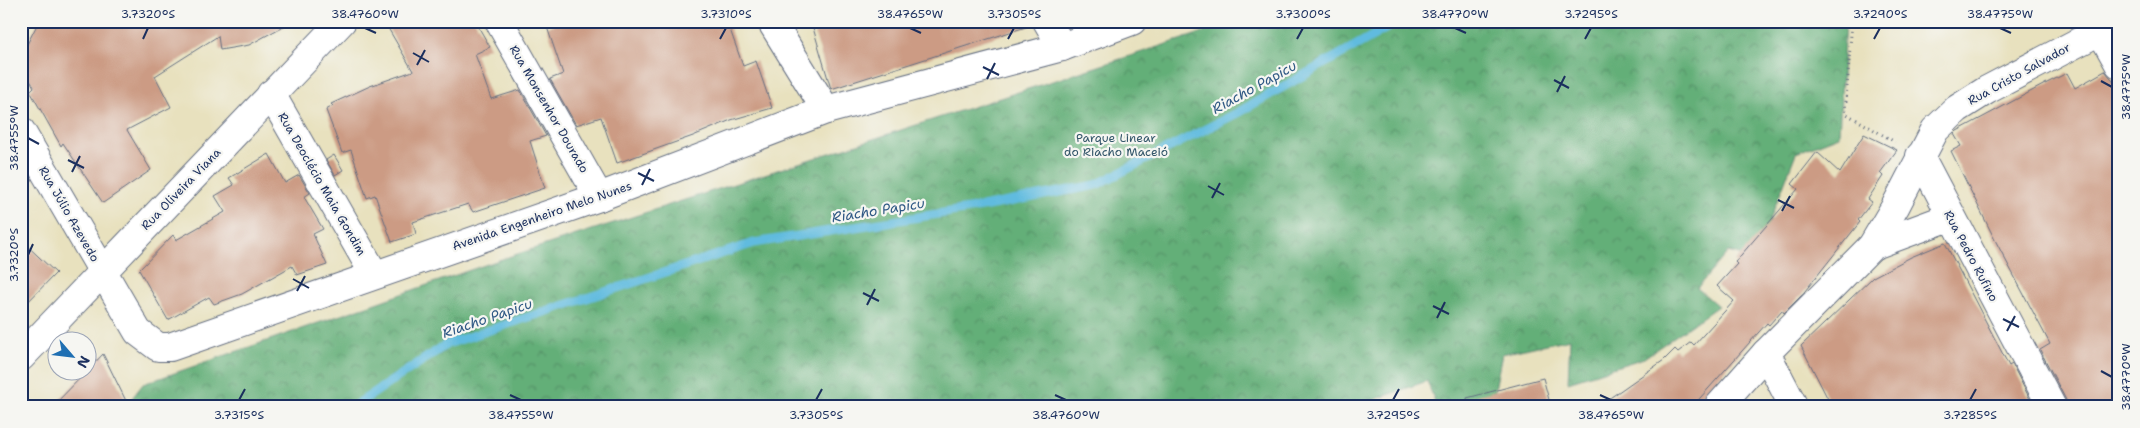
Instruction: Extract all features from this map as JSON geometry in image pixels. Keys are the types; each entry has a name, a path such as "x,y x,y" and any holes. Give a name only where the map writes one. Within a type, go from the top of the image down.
{"street":[{"name":"Rua Oliveira Viana","path":"21,357 342,21"},
{"name":"Rua Monsenhor Dourado","path":"499,21 599,197"},
{"path":"771,21 826,110"},
{"path":"1047,21 1062,47"},
{"name":"Avenida Engenheiro Melo Nunes","path":"102,271 138,332 158,347 170,347 374,274 599,197 826,110 1062,47 1132,21"},
{"path":"2109,26 2119,64"},
{"name":"Rua Cristo Salvador","path":"1718,407 1766,353 1872,246 1895,207 1935,130 1957,110 1987,90 2109,26"},
{"name":"Rua Deoclécio Maia Gondim","path":"271,94 374,274"},
{"name":"Rua Júlio Azevedo","path":"21,131 102,271"},
{"name":"Rua Pedro Rufino","path":"1920,156 1950,217 2052,407"},
{"name":"Rua Cristo Salvador","path":"1872,246 1950,217"},
{"path":"1766,353 1794,407"}],"path":[{"path":"1852,21 1845,113 1920,156"}],"green space":[{"name":"Parque Linear do Riacho Maceió","path":"1238,21 1845,21 1839,136 1796,153 1755,259 1728,252 1697,288 1718,306 1644,358 1568,382 1570,339 1502,354 1492,404 1481,407 1437,407 1427,381 1354,407 125,407 143,384 499,260"}],"building":[{"path":"39,21 293,21 249,45 220,50 218,36 155,76 171,107 127,130 151,170 103,203 63,143 61,146 30,91 34,87 21,65 21,56"},
{"path":"384,21 475,21 490,47 475,54 491,99 520,90 546,136 530,141 545,188 473,212 468,204 413,222 416,234 392,242 375,195 367,198 351,150 342,153 326,110 333,106 331,104 370,86 413,71"},
{"path":"562,21 727,21 743,66 756,61 772,108 731,120 693,136 617,163 601,117 576,125 550,79 563,74 547,27"},
{"path":"811,21 1028,21 1029,26 831,89"},
{"path":"2105,71 2119,91 2119,407 2067,407 2066,400 2040,350 2050,344 1951,151 1961,146 1954,134 1957,131 2045,84 2067,73 2075,88"},
{"path":"1864,134 1897,150 1880,173 1883,176 1868,199 1872,202 1858,220 1860,222 1801,296 1784,313 1782,310 1769,325 1767,323 1692,407 1597,407 1664,360 1675,349 1678,352 1691,342 1694,345 1734,301 1717,286 1737,264 1735,262 1798,189 1792,184 1817,152 1840,173"},
{"path":"269,154 285,183 299,175 310,193 304,197 323,229 313,234 327,265 297,275 292,266 242,294 214,304 209,297 168,320 139,270 173,235 176,240 225,212 215,196 234,185 229,178"},
{"path":"334,155 343,170 335,175 326,160"},
{"path":"21,240 56,273 21,309"},
{"path":"1945,243 2009,366 2012,364 2034,407 1832,407 1801,346 1873,277 1911,257"},
{"path":"103,354 129,407 52,407 78,380 98,380 98,359"},
{"path":"1543,378 1551,407 1468,407 1467,398"}],"waterway":[{"name":"Riacho Papicu","path":"353,407 447,344 754,243 982,207 1096,185 1239,112 1399,21"}]}
